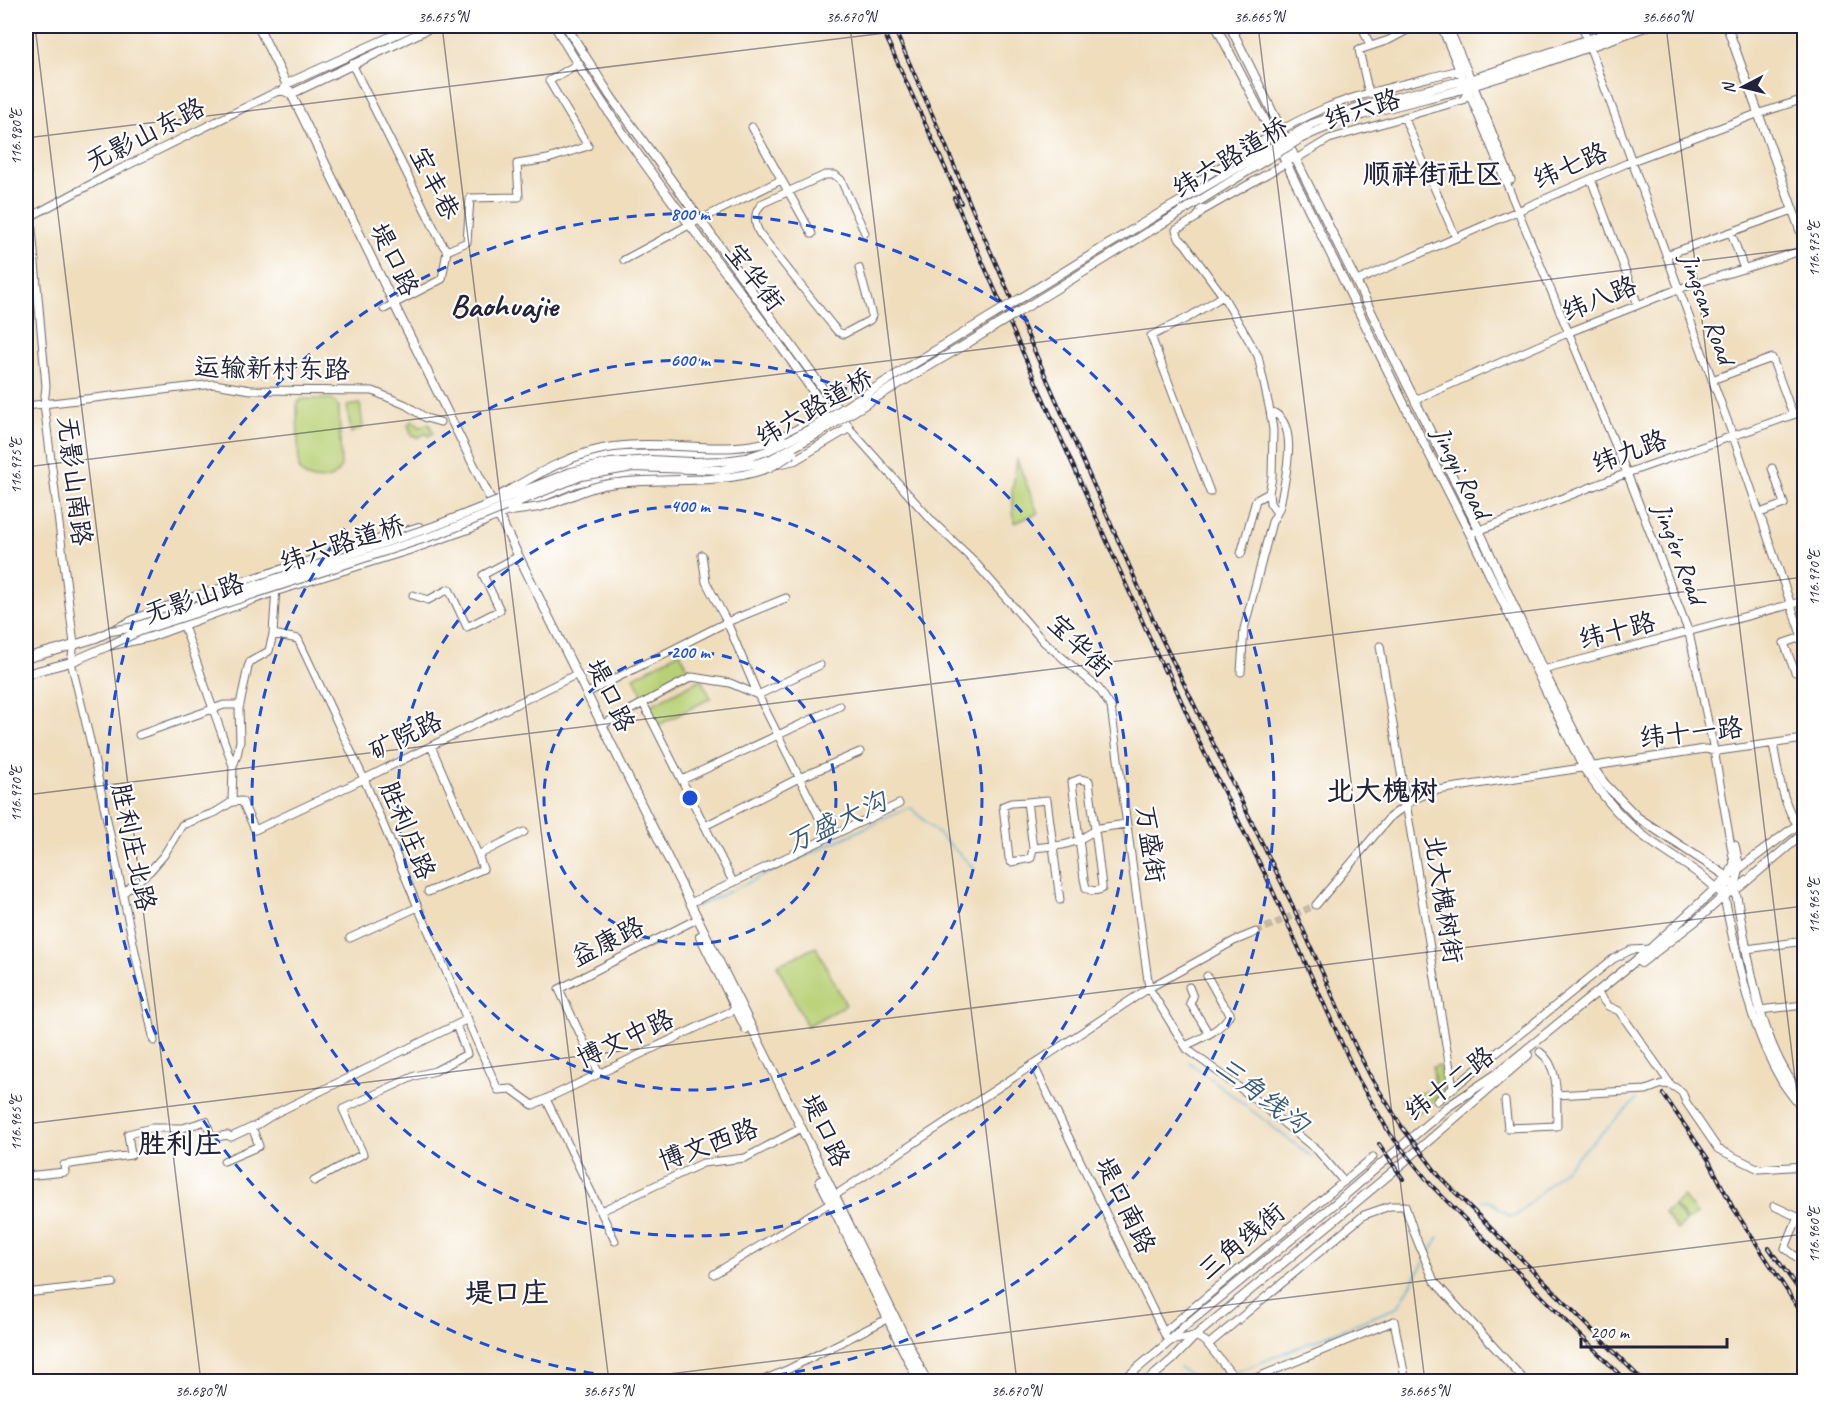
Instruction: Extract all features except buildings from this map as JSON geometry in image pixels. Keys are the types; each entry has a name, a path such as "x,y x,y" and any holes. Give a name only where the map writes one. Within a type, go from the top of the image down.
{"highway":[{"path":"26,660 39,653 59,649"}],"main road":[{"name":"堤口路","path":"252,26 287,90"},
{"name":"堤口路","path":"258,26 391,305 488,501 590,692 602,725 833,1199 919,1382"},
{"path":"287,90 340,58 361,51 414,26"},
{"path":"287,90 352,64 434,26"},
{"name":"宝华街","path":"555,26 628,141 688,225 790,356 828,413 849,428"},
{"name":"宝华街","path":"566,26 611,98 837,408 849,428"},
{"name":"Jingyi Road","path":"1216,26 1272,134 1404,405 1475,532 1544,670 1594,784 1627,822 1647,839 1695,870 1724,896"},
{"name":"Jingyi Road","path":"1230,26 1415,400 1475,532 1587,766 1637,817 1728,877 1735,890"},
{"name":"纬六路","path":"1588,43 1627,26"},
{"name":"纬六路","path":"1465,84 1588,43 1648,26"},
{"path":"1727,26 1804,241"},
{"name":"纬六路道桥","path":"108,646 140,631 441,533 581,477 633,468 734,469 759,464 816,431 910,366 1150,219 1312,124 1359,107 1465,84"},
{"path":"501,495 568,466 614,455 730,453 764,447 837,408"},
{"path":"511,511 576,483 597,479 627,476 734,474 795,460 849,428"},
{"path":"501,495 534,476 592,451 643,446 725,448 747,446 816,431"},
{"path":"511,511 543,506 574,493 606,484 749,474 776,464 795,452 816,431"},
{"name":"纬六路道桥","path":"111,631 135,627 435,526 571,472 610,463 650,460 724,462 767,451 816,431"},
{"name":"无影山路","path":"26,660 96,638 140,616 190,598 436,521 501,495"},
{"name":"无影山路","path":"26,674 70,662 108,646 150,637 184,626 276,591 412,549 511,511"},
{"name":"堤口路","path":"497,516 515,558 796,1131 927,1382"},
{"name":"纬十二路","path":"1121,1382 1446,1108 1495,1075 1650,949 1728,877 1801,822"},
{"name":"纬十二路","path":"1146,1382 1195,1336 1390,1174 1548,1038 1804,833"},
{"name":"Jing'er Road","path":"1735,890 1760,1010 1785,1070 1804,1098"},
{"name":"Jing'er Road","path":"1724,896 1743,983 1760,1036 1783,1082 1804,1111"}],"street":[{"path":"1362,26 1370,46"},
{"path":"1369,94 1359,50 1389,40 1412,26"},
{"name":"Jing'er Road","path":"1441,26 1520,209 1629,473 1690,633 1740,868 1735,890"},
{"name":"Jing'er Road","path":"1448,26 1465,84"},
{"name":"Jingsan Road","path":"1582,26 1760,513 1803,640"},
{"path":"447,251 467,242 470,198 519,197 517,164 548,159 588,146 549,81 579,63"},
{"name":"宝丰巷","path":"352,64 447,251 442,279 391,305"},
{"name":"纬六路","path":"1202,211 1189,187 1272,134 1325,108 1455,71 1465,84 1463,100 1329,139 1296,159"},
{"name":"无影山东路","path":"28,218 128,164 276,92 287,90"},
{"name":"纬七路","path":"1357,281 1632,161 1804,99"},
{"path":"1404,117 1456,238"},
{"path":"752,128 812,234"},
{"path":"1272,134 1278,134 1291,160 1296,159"},
{"name":"无影山南路","path":"26,162 28,218 46,386 44,404 74,644 70,662"},
{"path":"1277,513 1270,504 1273,441 1270,411 1258,356 1223,296 1179,238 1176,230 1196,218 1202,211 1286,163"},
{"path":"859,268 872,316 870,320 844,334 838,332 832,325 756,226 758,208 763,203 825,175 835,175 841,180 865,233"},
{"path":"1591,178 1638,305"},
{"path":"624,260 699,219 781,180"},
{"path":"1666,255 1793,210"},
{"path":"1731,232 1744,269"},
{"name":"纬八路","path":"1415,400 1570,332 1678,289 1804,250"},
{"path":"1210,492 1151,336 1189,317 1223,296"},
{"path":"1712,380 1773,358 1793,415"},
{"name":"运输新村东路","path":"26,406 214,384 251,390 373,391 406,405 426,418 440,422"},
{"path":"1241,672 1244,629 1272,522 1280,506 1290,439 1284,422 1278,414 1270,411"},
{"name":"纬九路","path":"1475,532 1629,473 1804,411"},
{"name":"宝华街","path":"849,428 933,522 972,559 1043,641 1099,689 1111,707"},
{"path":"1760,513 1784,504 1772,468"},
{"path":"1241,554 1256,500 1269,493"},
{"path":"702,555 706,582 727,622 758,695 829,837"},
{"path":"413,594 428,600 449,589 467,627 500,610 483,575 515,558"},
{"path":"123,893 150,872 164,855 182,825 216,812 232,802 233,766 239,749 240,705 250,662 269,651 273,634 276,591 274,573"},
{"path":"590,692 727,622 786,598"},
{"name":"纬十路","path":"1544,670 1804,601"},
{"path":"184,626 233,766"},
{"name":"胜利庄路","path":"273,634 298,639 364,779 498,1090 511,1089 533,1105"},
{"path":"1803,640 1784,644 1795,672 1804,667"},
{"name":"北大槐树街","path":"1380,646 1453,1088"},
{"name":"胜利庄北路","path":"70,662 90,740 154,1041"},
{"path":"602,725 692,678 730,683 758,695 820,665"},
{"name":"矿院路","path":"232,802 242,801 255,830 573,676"},
{"path":"643,703 734,882"},
{"path":"139,735 224,705 240,705"},
{"path":"682,780 840,706"},
{"name":"万盛街","path":"1111,707 1149,988"},
{"name":"纬十一路","path":"1316,905 1390,817 1416,798 1438,790 1705,749 1716,751 1804,739"},
{"path":"1773,744 1782,789 1793,819 1801,822"},
{"path":"428,892 483,869 431,746"},
{"name":"Jing'er Road","path":"1716,751 1734,863 1724,896"},
{"path":"705,826 800,778 860,752"},
{"path":"1080,779 1089,781 1095,830 1102,889 1090,891 1086,888 1072,782 1074,781 1080,779"},
{"path":"1027,802 1033,848 1031,858 1011,862 1009,858 1003,806 1011,803 1047,800 1060,900"},
{"path":"690,903 899,804"},
{"path":"1033,848 1063,845 1095,830 1126,824"},
{"path":"478,855 524,832"},
{"name":"胜利庄路","path":"350,938 418,907"},
{"name":"益康路","path":"599,1074 559,989 693,921"},
{"path":"714,1274 833,1199 1149,988 1234,940 1256,932"},
{"path":"1747,949 1804,941"},
{"path":"1437,1101 1613,959 1630,950 1650,949"},
{"path":"1185,1046 1209,1034 1228,1018 1230,1012 1222,1003 1207,976"},
{"path":"1188,987 1193,997 1190,1003 1209,1034"},
{"path":"1149,988 1187,1049 1248,1094 1318,1151 1344,1182"},
{"path":"1600,996 1608,1006 1619,1011 1671,1085 1682,1092 1686,1102 1718,1149 1759,1169 1804,1167"},
{"path":"1760,1010 1804,1005"},
{"name":"博文中路","path":"533,1105 736,1009"},
{"path":"26,1176 64,1172 64,1165 131,1155 128,1134 151,1128 183,1128 206,1121 212,1138 227,1135 231,1137 468,1019"},
{"path":"314,1181 363,1155 343,1109 415,1076 435,1071 467,1054 456,1025"},
{"path":"1505,1101 1508,1128 1557,1126 1552,1066 1540,1052"},
{"name":"堤口南路","path":"1033,1064 1170,1341"},
{"path":"1556,1095 1646,1090 1662,1084 1671,1085"},
{"path":"546,1098 615,1241"},
{"path":"224,1161 259,1146 252,1127"},
{"name":"博文西路","path":"602,1211 703,1163 745,1158 796,1131"},
{"name":"三角线街","path":"1164,1332 1373,1157"},
{"path":"1209,1344 1364,1215 1390,1206 1405,1206 1434,1281 1526,1382"},
{"path":"1774,1206 1801,1219 1785,1248 1804,1263"},
{"path":"26,1293 113,1283"},
{"path":"759,1382 883,1321"},
{"path":"1246,1382 1394,1321 1406,1382"},
{"path":"1170,1341 1195,1336 1209,1344 1237,1380"}],"green space":[{"path":"303,399 332,399 339,407 341,467 336,474 326,479 310,478 299,470 297,406"},
{"path":"360,404 363,427 351,433 347,406"},
{"path":"413,421 420,427 429,423 433,433 417,438 416,435 412,436 408,424"},
{"path":"1017,460 1038,513 1015,523 1012,493"},
{"path":"680,652 691,674 644,698 634,677"},
{"path":"701,679 711,698 655,727 645,708"},
{"path":"816,947 846,1005 807,1026 777,965"},
{"path":"1439,1065 1444,1093 1411,1118 1401,1098 1435,1090 1433,1067"},
{"path":"1683,1197 1697,1214 1687,1221 1674,1205"},
{"path":"1673,1206 1686,1222 1677,1230 1664,1213"}],"waterway":[{"name":"万盛大沟","path":"696,907 910,807 975,869"},
{"name":"三角线沟","path":"1189,1062 1312,1157"},
{"path":"1481,1201 1489,1200 1509,1216 1516,1216 1637,1099"},
{"name":"三角线沟","path":"1427,1258 1439,1237"},
{"path":"1234,1373 1398,1307 1424,1262"},
{"path":"1180,1368 1201,1382"},
{"path":"1213,1382 1229,1375"}],"tunnel":[{"path":"1256,932 1316,905"}],"railway":[{"path":"881,26 961,203"},
{"path":"893,26 1158,631 1289,898 1372,1079 1402,1127 1440,1177 1644,1382"},
{"path":"954,198 1165,672"},
{"path":"1165,664 1201,746 1266,876 1358,1079 1390,1134 1432,1186 1627,1382"},
{"path":"1663,1094 1708,1159 1732,1206 1804,1317"},
{"path":"1379,1144 1403,1179"},
{"path":"1769,1248 1804,1297"}],"district":[{"name":"顺祥街社区","path":"1433,173"},
{"name":"Baohuajie","path":"504,305"},
{"name":"北大槐树","path":"1382,790"},
{"name":"胜利庄","path":"180,1143"},
{"name":"堤口庄","path":"507,1292"}]}
